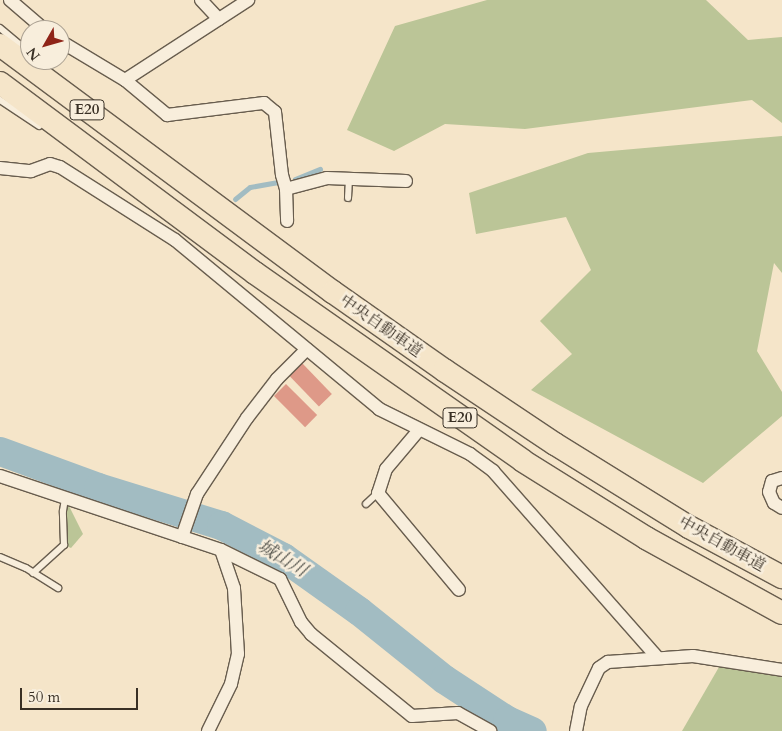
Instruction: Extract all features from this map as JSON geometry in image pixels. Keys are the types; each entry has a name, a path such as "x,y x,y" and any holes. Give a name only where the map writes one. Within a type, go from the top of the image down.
{"highway":[{"name":"中央自動車道","path":"0,44 174,176 341,298 555,444 689,527 782,577"},
{"name":"中央自動車道","path":"0,84 154,199 522,461 646,538 782,613"}],"street":[{"path":"10,0 33,20"},
{"path":"201,0 219,19"},
{"path":"125,80 248,0"},
{"path":"70,47 125,80 173,116 264,103 275,112 282,175 286,189 287,221"},
{"path":"0,168 31,171 50,164 60,167 175,240 379,409 418,430 470,454 493,471 656,656"},
{"path":"286,189 327,178 406,182"},
{"path":"183,534 196,498 247,418 277,379 306,349"},
{"path":"418,430 386,469 378,493 459,590"},
{"path":"0,476 183,534 280,579 301,622 311,634 412,716 458,713 490,731"},
{"path":"782,478 772,481 769,492 774,503 782,508"},
{"path":"208,731 231,684 238,654 234,588 221,550"},
{"path":"576,727 580,706 602,664 656,656 709,657 782,670"}],"lane":[{"path":"0,28 20,45"},
{"path":"61,79 174,176"},
{"path":"0,100 49,132"},
{"path":"65,142 154,199"},
{"path":"348,198 349,179"},
{"path":"366,504 378,493"},
{"path":"33,573 64,545 62,511 66,498"},
{"path":"0,557 58,588"}],"green space":[{"path":"487,0 706,0 748,40 782,37 782,123 752,100 525,129 445,124 394,151 347,130 395,26"},
{"path":"782,136 782,273 774,263 757,351 782,392 782,416 703,483 531,390 572,354 540,321 591,270 566,217 476,234 469,193 588,153"},
{"path":"65,498 83,534 71,548 64,545"},
{"path":"719,667 782,674 782,731 682,731"}],"building":[{"path":"302,363 332,394 319,406 289,376"},
{"path":"286,384 317,415 305,427 274,396"}],"waterway":[{"path":"295,179 320,169"},
{"path":"235,199 250,187 277,182"},
{"name":"城山川","path":"0,451 98,487 221,525 283,557 359,611 444,679 507,720 532,731"}]}
